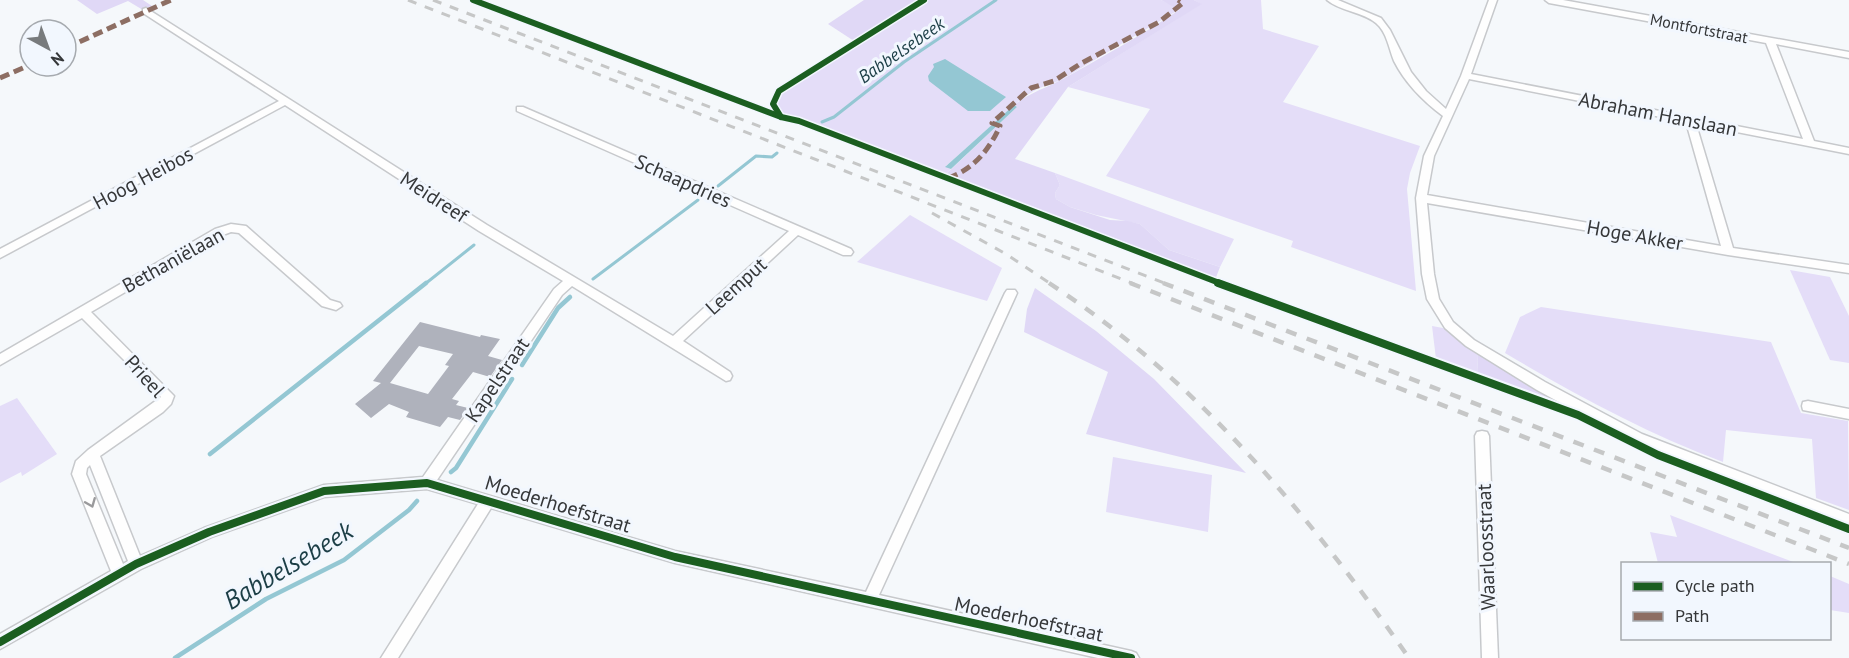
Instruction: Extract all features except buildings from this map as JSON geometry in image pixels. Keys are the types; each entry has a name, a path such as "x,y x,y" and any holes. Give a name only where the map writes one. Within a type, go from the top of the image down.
{"street":[{"path":"1331,0 1378,20 1384,25 1402,66 1430,101 1448,115"},
{"path":"1493,0 1466,76 1429,156 1421,198 1432,299 1449,325 1474,345 1541,386 1636,438 1849,520"},
{"name":"Montfortstraat","path":"1549,0 1849,55"},
{"name":"Meidreef","path":"146,11 483,228 674,342 726,376"},
{"path":"1770,41 1810,144"},
{"name":"Abraham Hanslaan","path":"1466,76 1849,151"},
{"name":"Hoog Heibos","path":"0,254 286,101"},
{"name":"Schaapdries","path":"520,109 847,252"},
{"path":"1690,120 1728,251"},
{"name":"Hoge Akker","path":"1421,198 1728,251 1849,269"},
{"name":"Bethaniëlaan","path":"0,360 219,232 231,228 242,229 326,303 336,306"},
{"name":"Leemput","path":"674,342 797,230"},
{"name":"Kapelstraat","path":"427,483 558,292 571,280"},
{"path":"869,601 1011,294"},
{"name":"Prieel","path":"83,312 168,396 158,408 81,465 79,474 119,573"},
{"path":"1808,406 1849,414"},
{"name":"Waarloosstraat","path":"1482,436 1490,658"},
{"path":"93,454 136,564"},
{"name":"Moederhoefstraat","path":"0,642 136,564 209,532 324,491 427,483 675,557 1131,658"},
{"path":"389,658 488,500"}],"shaded area":[{"path":"77,0 143,0 152,6 143,10 128,1 97,14"},
{"path":"864,0 928,0 854,41 828,24"},
{"path":"924,0 1161,0 1180,9 1061,80 1037,89 1021,99 946,166 951,169 945,175 817,126 781,117 773,104 779,91"},
{"path":"1161,0 1194,0 1202,4 1068,87 1015,159 1055,173 1060,185 1055,193 1056,199 1070,207 1110,220 1140,224 1169,250 1220,267 1215,280 980,191 945,175 1017,107 1014,105 1107,54 1179,10"},
{"path":"1194,0 1261,0 1263,29 1319,46 1283,102 1420,146 1407,189 1416,291 1291,247 1293,241 1106,176 1150,109 1068,87 1201,4"},
{"path":"1055,173 1234,239 1220,267 1169,250 1140,224 1096,215 1070,207 1056,199 1055,193 1060,185"},
{"path":"910,215 1002,268 987,301 857,262"},
{"path":"1790,270 1830,277 1849,316 1849,363 1830,360"},
{"path":"1035,288 1096,331 1154,379 1246,473 1086,434 1108,372 1024,332 1027,309"},
{"path":"1541,307 1771,342 1801,413 1848,421 1849,510 1816,498 1812,439 1726,430 1723,462 1666,439 1612,412 1505,353 1520,317"},
{"path":"1432,326 1443,328 1478,354 1477,376 1436,359"},
{"path":"1478,354 1577,410 1577,412 1477,376"},
{"path":"17,398 57,454 22,476 21,472 0,483 0,406"},
{"path":"1113,457 1212,475 1208,532 1106,512"},
{"path":"1670,515 1793,562 1658,562 1650,532 1677,537"},
{"path":"1831,576 1849,584 1849,613 1831,610"}],"water":[{"path":"945,59 1006,97 990,111 968,111 929,81 928,76 934,67 933,64"},
{"path":"1014,105 1017,107 951,169 945,167"}],"waterway":[{"name":"Babbelsebeek","path":"822,122 834,117 904,62 996,0"},
{"name":"Babbelsebeek","path":"718,186 756,156 772,157 777,153"},
{"name":"Babbelsebeek","path":"593,279 698,200"},
{"path":"425,284 474,245"},
{"path":"210,454 426,283"},
{"name":"Babbelsebeek","path":"522,365 558,308 570,297"},
{"name":"Babbelsebeek","path":"451,472 456,468 512,379"},
{"name":"Babbelsebeek","path":"175,658 266,599 344,560 409,510 417,501"}],"railway":[{"path":"408,0 1134,284"},
{"path":"433,0 1167,284"},
{"path":"932,213 1006,254 1051,284"},
{"path":"1049,283 1103,321 1202,406 1290,501 1371,604 1409,658"},
{"path":"1130,283 1849,564"},
{"path":"1163,283 1849,548"}],"marked path":[{"path":"78,43 171,0"},
{"path":"948,178 965,171 980,158 1000,126 992,123 1031,88 1054,81 1080,64 1159,22 1183,3 1178,0"},
{"path":"0,78 18,70"}],"cycle path":[{"path":"473,0 781,117 799,121 1164,263 1578,415 1658,455 1849,529"},
{"path":"781,117 773,104 779,91 924,0"},
{"path":"0,642 136,564 209,532 324,491 427,483 675,557 1131,658"}]}
